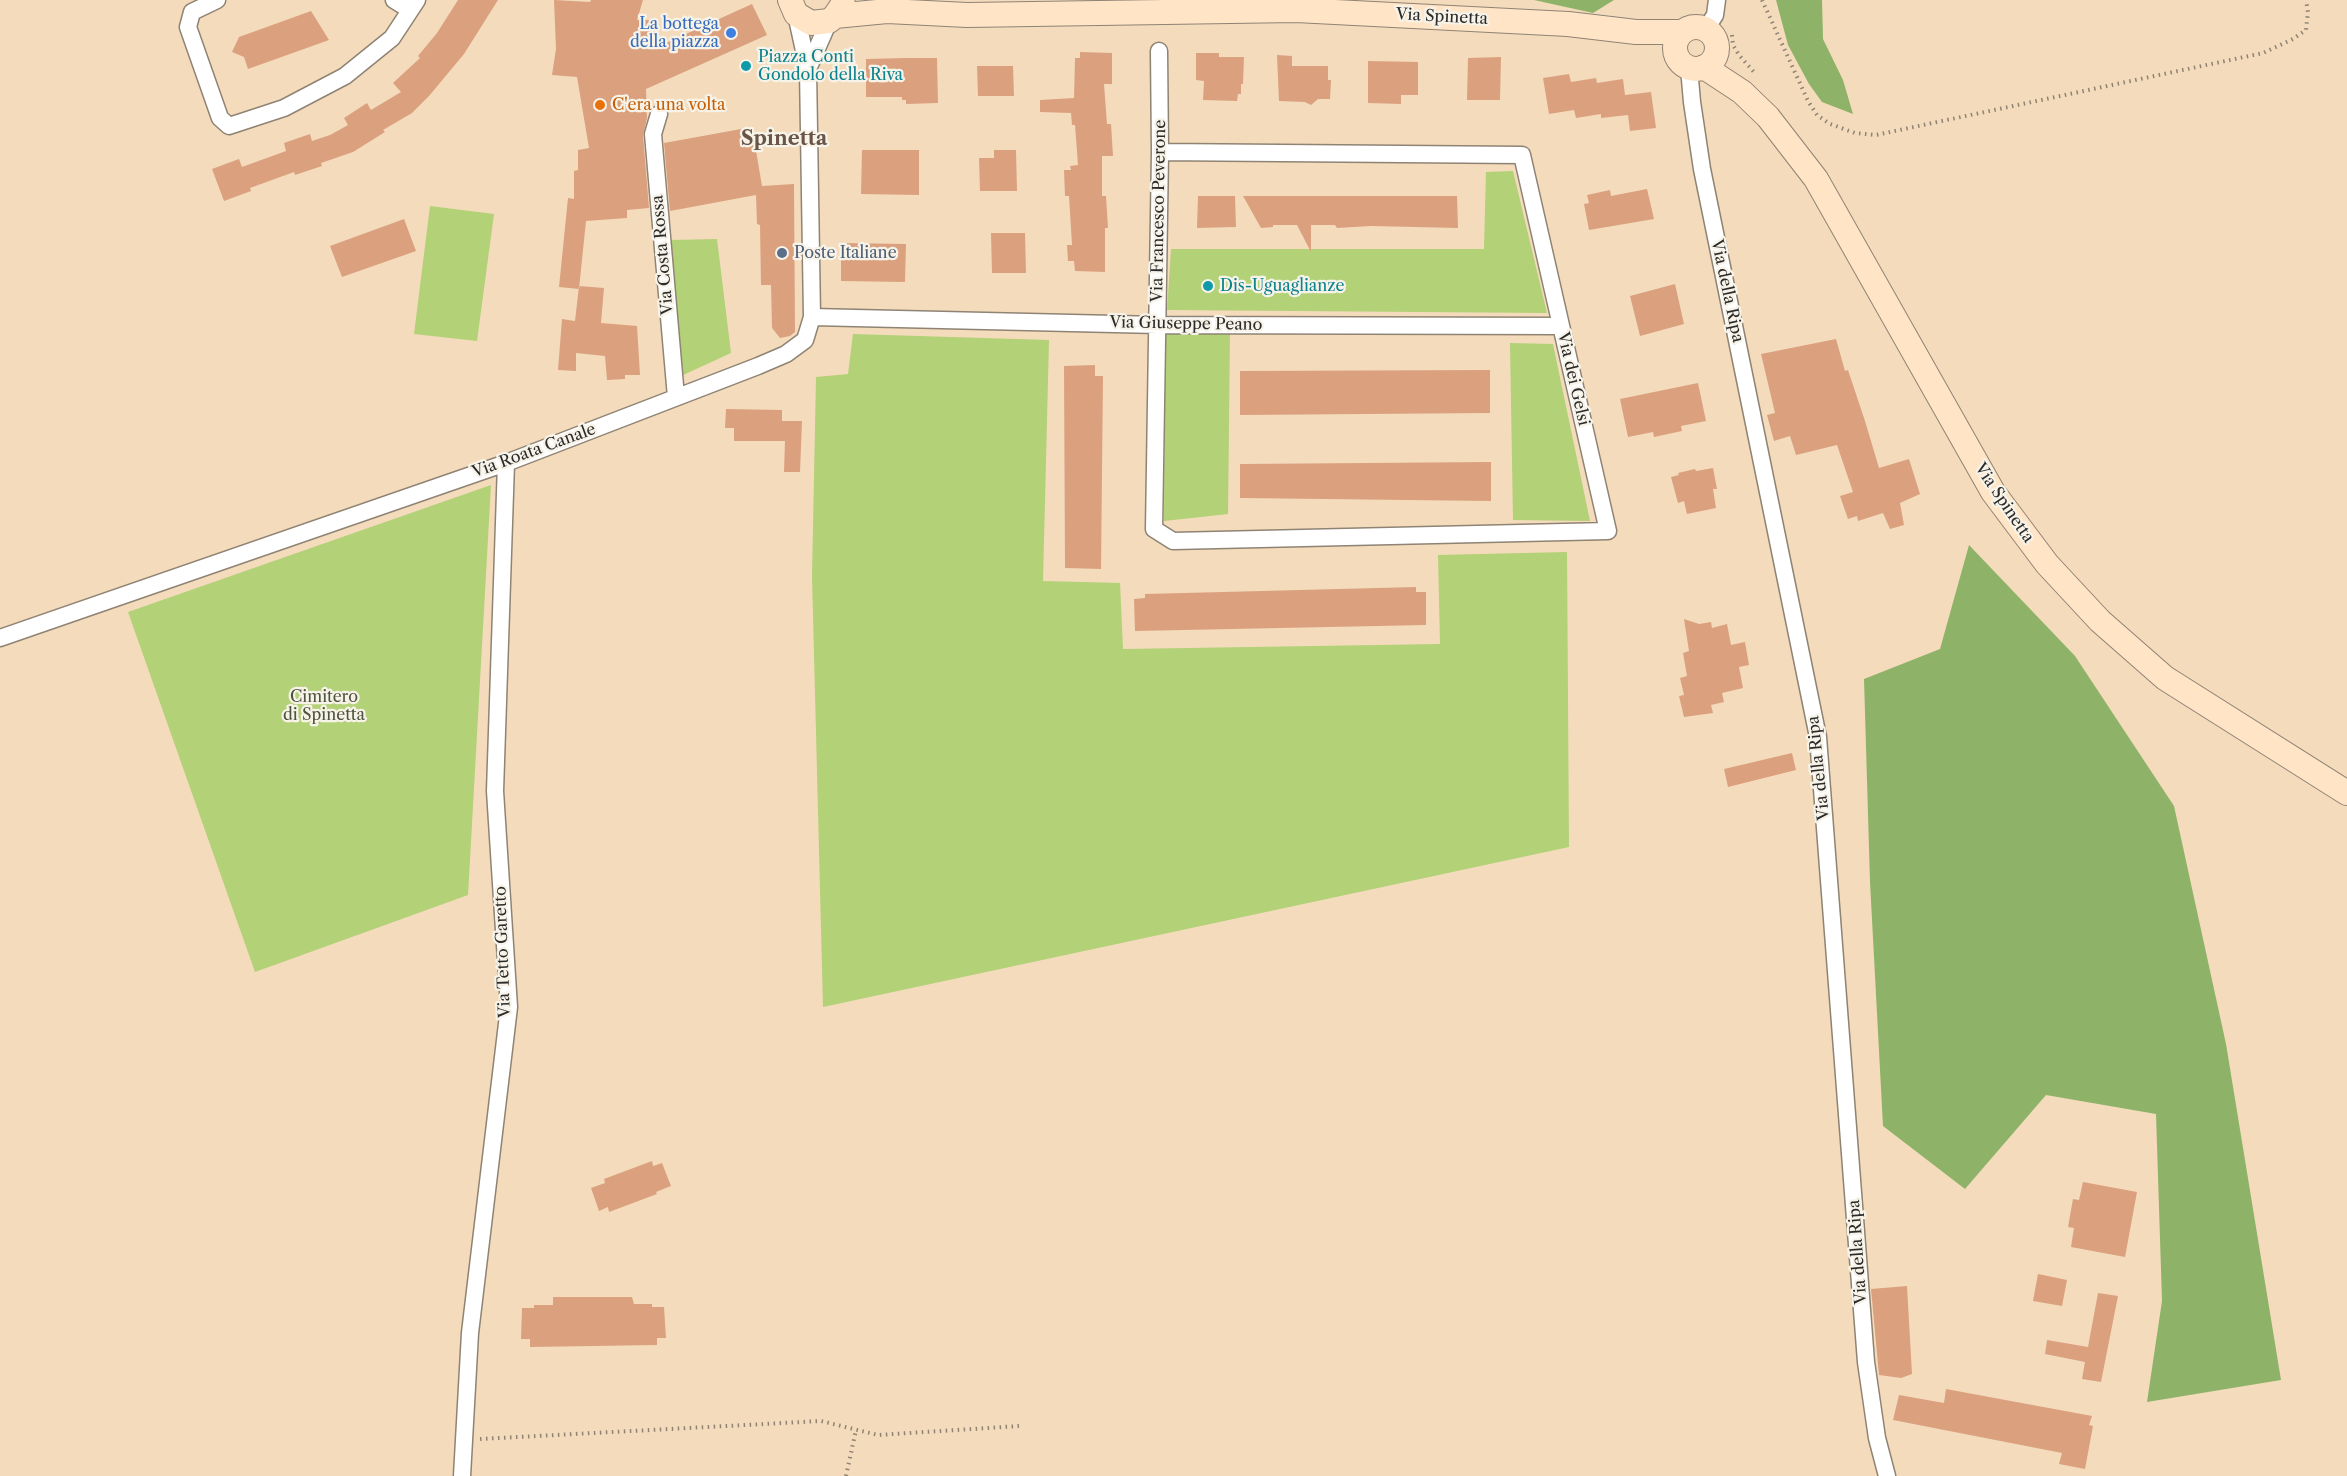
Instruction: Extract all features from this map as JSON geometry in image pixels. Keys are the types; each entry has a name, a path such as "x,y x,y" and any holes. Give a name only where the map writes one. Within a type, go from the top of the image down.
{"main road":[{"name":"Via Spinetta","path":"790,5 811,22 836,12 877,6 968,15 1296,10 1568,24 1636,32 1693,54 1752,86 1782,133 1816,179 1993,492 2047,564 2100,621 2165,678 2347,793"},
{"path":"1693,54 1689,27 1698,26 1706,29"}],"street":[{"path":"217,0 192,12 188,27 220,118 229,126 284,108 345,76 392,38 414,5 394,0"},
{"path":"1706,29 1715,15 1717,0"},
{"name":"Via Roata Canale","path":"0,638 506,462 786,354 805,340 812,317 808,69 790,5"},
{"name":"Via Roata Canale","path":"808,69 836,12"},
{"name":"Via Francesco Peverone","path":"1159,51 1160,152 1154,530 1173,541"},
{"name":"Via della Ripa","path":"1693,54 1692,102 1702,169 1818,737 1866,1362 1877,1438 1887,1476"},
{"name":"Via Costa Rossa","path":"658,114 653,134 676,398"},
{"name":"Via dei Gelsi","path":"1160,152 1521,155 1608,531 1173,541"},
{"name":"Via Giuseppe Peano","path":"812,317 1158,325 1561,326"},
{"name":"Via Tetto Garetto","path":"462,1476 470,1333 509,1007 495,791 506,462"}],"path":[{"path":"1762,0 1808,101 1817,115 1830,124 1855,133 1876,135 2263,53 2293,39 2306,30 2308,12 2306,0"},
{"path":"1732,35 1733,45 1752,86"},
{"path":"464,1440 821,1421 878,1435 1019,1426"},
{"path":"846,1476 856,1430"}],"green space":[{"path":"1534,0 1614,0 1593,13"},
{"path":"1776,0 1822,0 1823,39 1843,80 1853,114 1822,102 1809,84 1788,45"},
{"path":"1513,171 1547,313 1167,310 1171,249 1484,249 1486,172"},
{"path":"430,206 494,214 477,341 414,334"},
{"path":"717,239 731,353 681,376 670,240"},
{"path":"1165,330 1230,332 1228,514 1164,521"},
{"path":"853,334 1049,340 1043,581 1120,583 1123,649 1440,644 1438,555 1567,552 1569,847 823,1007 812,576 816,377 848,374"},
{"path":"1510,343 1553,344 1590,521 1513,520"},
{"name":"Cimitero di Spinetta","path":"491,485 468,895 255,972 128,612"},
{"path":"1969,545 2075,656 2174,806 2226,1044 2281,1380 2147,1402 2162,1301 2156,1114 2046,1095 1965,1189 1883,1126 1870,882 1864,679 1940,649"}],"building":[{"path":"458,0 498,0 464,54 412,113 383,130 385,132 353,152 321,163 322,166 295,175 294,172 250,188 251,191 224,201 212,169 239,159 242,167 286,151 284,143 310,134 312,141 330,135 348,125 344,118 367,103 371,110 401,92 393,83 420,58 418,56 437,33"},
{"path":"554,0 590,2 591,0 643,0 637,20 655,20 655,48 752,4 767,35 646,89 647,118 643,135 649,208 627,210 627,218 586,221 579,289 559,287 568,198 574,199 574,171 578,170 578,150 589,148 577,77 552,75 556,49"},
{"path":"311,11 329,40 248,69 244,57 232,52 239,37"},
{"path":"1080,52 1112,53 1112,84 1104,84 1107,124 1111,124 1113,156 1102,156 1102,196 1106,196 1108,228 1105,228 1105,272 1075,271 1074,261 1068,261 1067,245 1072,245 1069,196 1065,196 1064,170 1071,170 1070,166 1078,165 1075,125 1072,125 1071,113 1040,112 1040,100 1074,98 1075,58 1080,58"},
{"path":"1196,53 1219,53 1219,57 1244,57 1243,84 1241,84 1241,94 1238,94 1237,101 1203,100 1204,81 1196,80"},
{"path":"1277,55 1292,56 1292,66 1328,66 1328,80 1331,80 1330,99 1318,99 1311,105 1305,102 1279,101"},
{"path":"1501,57 1500,100 1467,100 1468,58"},
{"path":"937,58 938,103 906,104 906,100 902,100 902,97 866,97 866,59"},
{"path":"1368,61 1418,62 1418,95 1401,95 1401,104 1368,103"},
{"path":"977,66 1013,66 1014,96 978,96"},
{"path":"1569,74 1571,82 1596,78 1597,83 1623,79 1625,95 1651,92 1656,128 1630,131 1628,115 1601,118 1601,114 1576,118 1574,110 1549,114 1543,78"},
{"path":"752,127 762,186 794,184 795,332 790,336 780,338 772,328 771,285 761,285 760,225 757,224 756,195 670,211 664,143"},
{"path":"862,150 919,150 919,195 861,194"},
{"path":"994,150 1016,150 1017,191 980,191 979,158 994,158"},
{"path":"1647,189 1654,219 1589,230 1584,204 1589,203 1587,195 1610,190 1611,196"},
{"path":"1198,196 1235,196 1236,227 1197,228"},
{"path":"1243,196 1457,196 1458,228 1371,226 1337,228 1335,225 1311,225 1311,252 1297,225 1273,225 1273,227 1261,228"},
{"path":"404,219 416,251 342,277 330,246"},
{"path":"991,233 1025,233 1026,273 992,273"},
{"path":"841,243 906,244 905,282 841,281"},
{"path":"1675,284 1684,324 1640,336 1630,296"},
{"path":"579,286 604,288 601,323 637,326 640,375 625,375 625,379 607,380 605,356 576,353 576,371 558,370 562,319 575,321"},
{"path":"1836,339 1879,468 1909,459 1920,494 1900,503 1904,525 1890,529 1883,513 1858,521 1857,516 1848,519 1840,496 1853,492 1837,445 1796,455 1790,436 1774,441 1767,415 1775,413 1761,354"},
{"path":"1095,365 1095,376 1103,376 1101,569 1065,568 1064,366"},
{"path":"1490,370 1490,413 1240,415 1240,371"},
{"path":"1698,383 1706,421 1681,426 1682,431 1654,437 1653,432 1628,437 1620,399"},
{"path":"726,409 782,410 782,421 802,421 800,472 784,472 785,441 734,441 734,428 725,428"},
{"path":"1491,462 1491,501 1240,498 1240,464"},
{"path":"1713,468 1717,489 1713,489 1716,508 1687,514 1684,501 1678,503 1671,477 1695,469 1696,471"},
{"path":"1416,587 1416,592 1426,592 1426,625 1135,631 1134,599 1145,598 1145,594"},
{"path":"1684,619 1699,624 1711,622 1712,628 1727,624 1731,645 1745,642 1749,665 1739,667 1743,688 1722,693 1724,702 1711,705 1713,713 1684,717 1679,696 1684,695 1680,678 1687,676 1683,653 1689,651"},
{"path":"1792,753 1796,770 1728,787 1724,769"},
{"path":"652,1161 653,1166 662,1163 671,1186 656,1192 657,1194 609,1212 608,1207 599,1211 591,1188 605,1183 604,1179"},
{"path":"2083,1182 2137,1192 2125,1257 2071,1247 2074,1228 2068,1227 2073,1199 2079,1200"},
{"path":"2038,1274 2067,1280 2062,1306 2033,1301"},
{"path":"1907,1286 1912,1374 1901,1378 1879,1375 1871,1289"},
{"path":"2098,1293 2118,1296 2101,1382 2082,1379 2085,1362 2045,1354 2047,1340 2088,1347"},
{"path":"553,1297 632,1297 634,1304 664,1307 666,1338 657,1338 657,1345 530,1347 530,1339 521,1339 522,1308 534,1308 534,1305 553,1305"},
{"path":"1946,1389 2092,1416 2089,1425 2093,1426 2085,1469 2059,1464 2062,1453 1893,1420 1899,1395 1944,1403"}],"place":[{"name":"La bottega della piazza","path":"731,33"},
{"name":"Piazza Conti Gondolo della Riva","path":"746,66"},
{"name":"C'era una volta","path":"600,105"},
{"name":"Poste Italiane","path":"782,253"},
{"name":"Dis-Uguaglianze","path":"1208,286"}],"district":[{"name":"Spinetta","path":"784,139"}]}
